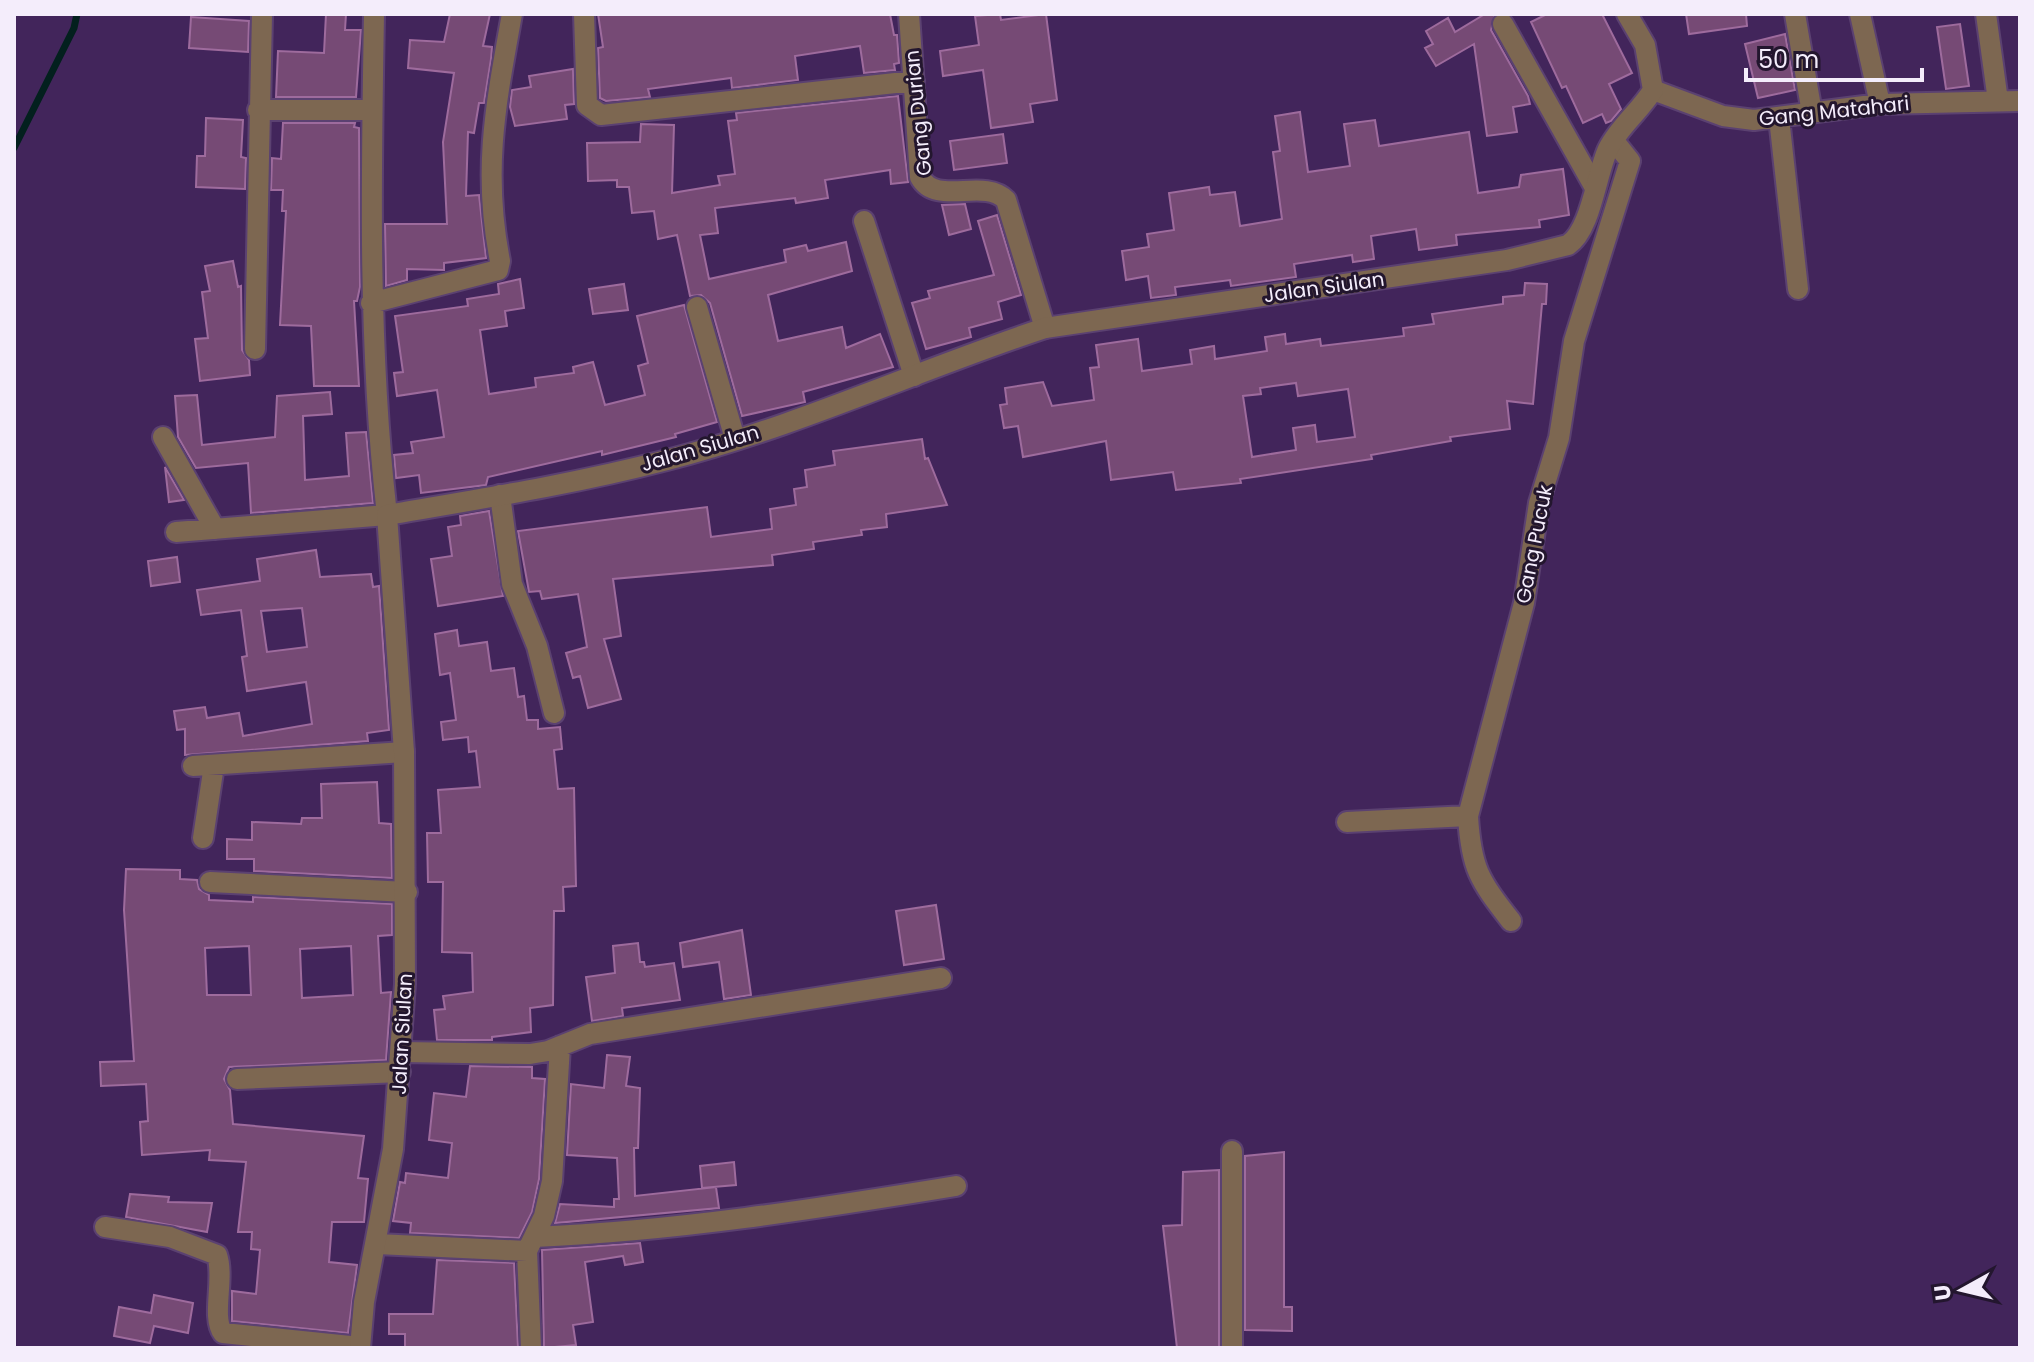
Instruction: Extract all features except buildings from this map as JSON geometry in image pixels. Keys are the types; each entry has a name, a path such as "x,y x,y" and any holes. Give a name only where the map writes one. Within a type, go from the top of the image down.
{"street":[{"path":"255,349 262,14"},
{"path":"176,532 387,515 375,415 371,303 374,14"},
{"path":"371,303 498,270 500,261 490,189 489,155 512,14"},
{"path":"584,14 587,105 601,115 914,81"},
{"name":"Gang Durian","path":"909,14 920,177 925,186 933,190 990,190 1006,200 1045,328"},
{"path":"1627,14 1645,45 1653,90"},
{"path":"1795,14 1812,113"},
{"path":"1860,14 1880,104"},
{"path":"1986,14 1998,101"},
{"path":"1503,24 1594,186"},
{"name":"Gang Matahari","path":"1653,90 1723,116 1754,120 1880,104 2020,101"},
{"name":"Jalan Siulan","path":"360,1348 393,1149 401,1062 407,892 404,752 387,515 666,461 914,376 977,349 1045,328 1507,260 1556,249 1577,239 1587,218 1594,186 1622,149 1653,90"},
{"path":"258,110 372,110"},
{"path":"1779,118 1798,289"},
{"name":"Gang Pucuk","path":"1511,921 1477,874 1472,862 1468,816 1524,603 1539,503 1559,438 1574,341 1604,251 1622,149"},
{"path":"864,221 914,376"},
{"path":"697,307 735,439"},
{"path":"163,437 215,529"},
{"path":"500,495 512,584 537,646 554,713"},
{"path":"193,766 404,752"},
{"path":"203,838 214,765"},
{"path":"1347,822 1468,816"},
{"path":"210,882 407,892"},
{"path":"237,1079 401,1062 530,1054 590,1034 941,978"},
{"path":"531,1348 530,1244 544,1216 552,1181 560,1046"},
{"path":"1232,1151 1232,1348"},
{"path":"377,1244 530,1244 792,1212 956,1186"},
{"path":"105,1227 170,1237 212,1251 219,1262 218,1323 223,1333 245,1338 360,1348"}],"waterway":[{"path":"14,148 74,28 77,14"}]}
